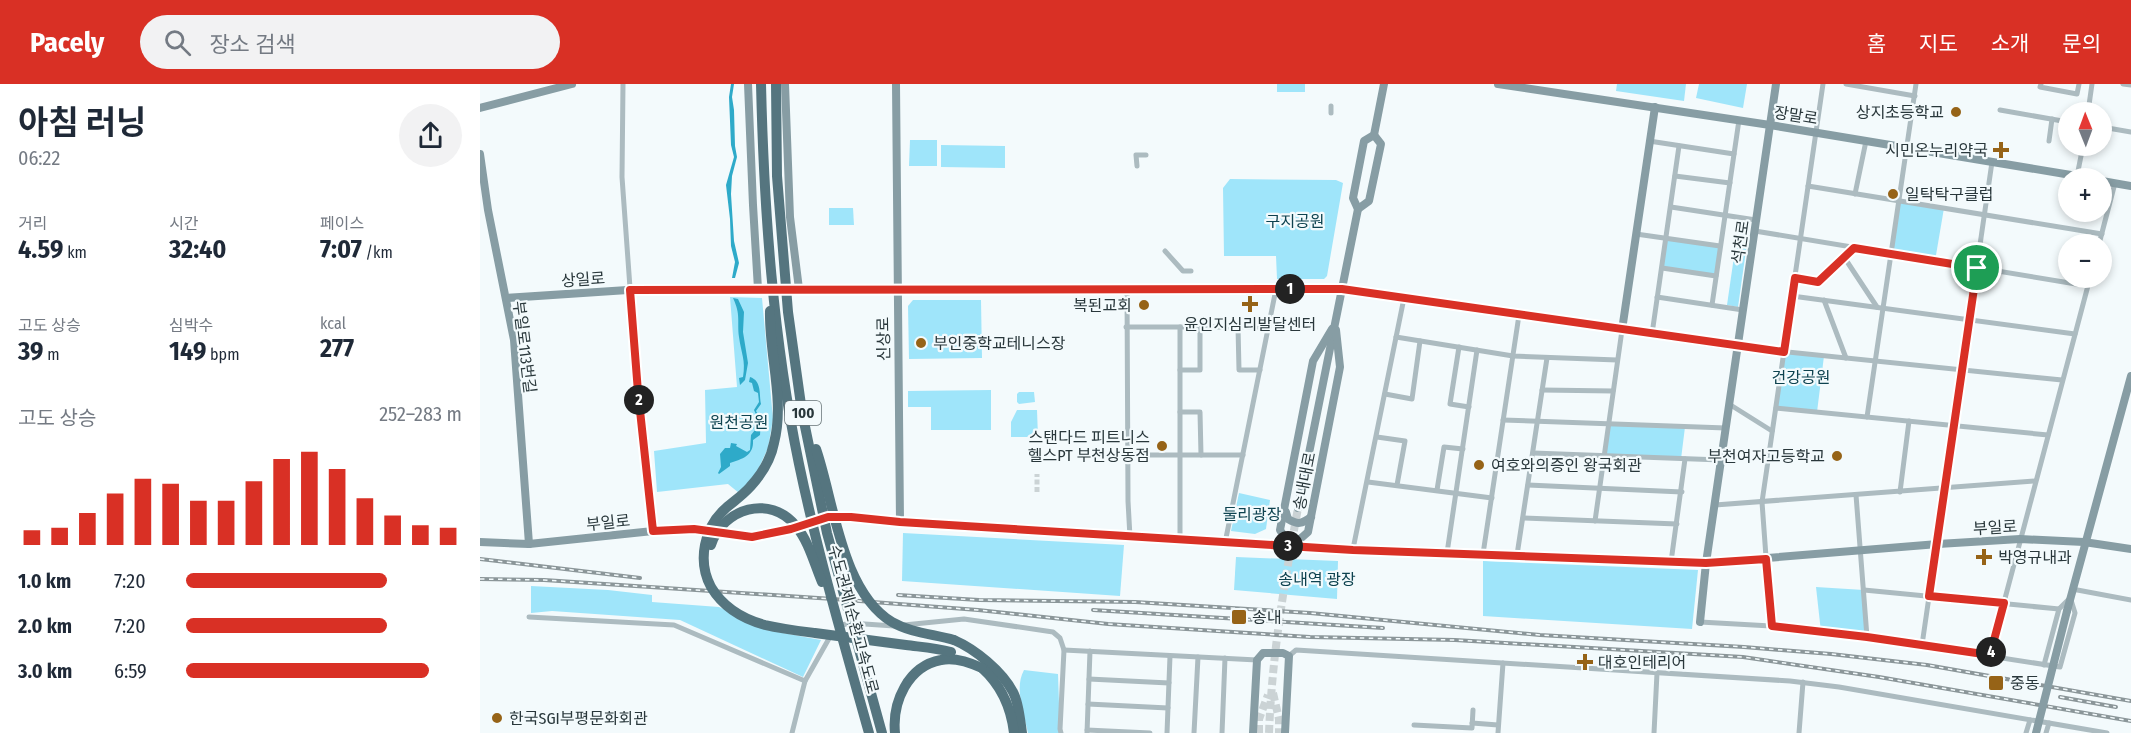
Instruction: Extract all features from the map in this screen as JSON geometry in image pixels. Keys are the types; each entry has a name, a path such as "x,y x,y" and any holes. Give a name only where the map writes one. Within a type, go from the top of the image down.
{"highway":[{"name":"수도권제1순환고속도로","path":"761,84 763,177 771,280 787,398 799,463 836,613 869,733"},
{"name":"수도권제1순환고속도로","path":"776,84 778,199 788,312 802,412 827,533 882,733"},
{"path":"771,280 770,328 778,415 774,443 759,476 718,515 710,528 703,555 709,583 725,604 736,613 767,626 952,649"},
{"path":"802,412 824,473 837,529 857,581 866,596 877,611 904,628 952,649"},
{"path":"836,613 805,539 795,524 782,513 768,508 740,511 719,528 713,538 709,556 713,578 726,598 738,608 752,616 790,624 970,653 1014,693 1022,733"},
{"path":"895,733 898,701 910,679 930,663 942,659 952,649"},
{"path":"985,666 1003,694 1012,718 1014,733"}],"street":[{"path":"480,108 572,84"},
{"path":"623,84 622,177 638,392 653,531"},
{"path":"748,84 758,289"},
{"path":"785,84 790,217 799,289"},
{"name":"신상로","path":"896,84 896,289 900,522"},
{"name":"송내대로","path":"1359,209 1353,198 1364,141 1374,135 1384,84"},
{"name":"장말로","path":"1498,84 1770,124 2058,173"},
{"name":"석천로","path":"1700,622 1706,563 1776,84"},
{"path":"1772,626 1762,502 1823,84"},
{"path":"1846,84 1915,96"},
{"path":"1867,417 1880,308 1891,254 1916,84"},
{"path":"2041,84 2040,87 2077,94 2079,84"},
{"path":"2089,102 2092,84"},
{"path":"2123,84 2131,85"},
{"path":"1595,521 1655,107"},
{"path":"2000,110 2058,120"},
{"path":"2049,141 2052,119"},
{"path":"1712,305 1739,120"},
{"path":"2112,129 2131,132"},
{"name":"송내대로","path":"1298,508 1359,209 1369,201 1381,144 1374,135"},
{"path":"1649,141 1734,154"},
{"path":"1855,194 1866,141"},
{"path":"1652,334 1679,146"},
{"name":"부일로113번길","path":"480,154 514,340 529,544"},
{"path":"1137,166 1136,155 1146,155"},
{"path":"1922,645 1992,162"},
{"path":"1675,176 1730,183"},
{"path":"2112,183 2131,186"},
{"path":"1808,186 2102,234 2115,183"},
{"path":"1671,207 1756,220"},
{"path":"1755,231 2058,281"},
{"path":"1636,234 1720,246"},
{"path":"1795,278 1818,282 1854,248"},
{"path":"1165,251 1183,271 1191,272"},
{"path":"1844,258 1880,308"},
{"path":"1662,268 1716,276"},
{"path":"1990,655 2087,288"},
{"path":"1127,289 1127,455 1130,537"},
{"path":"1225,543 1276,289"},
{"name":"상일로","path":"506,298 630,290 1342,289 1738,346"},
{"path":"1792,296 2075,334"},
{"path":"1657,297 1743,310"},
{"path":"1353,550 1404,298"},
{"path":"1824,300 1846,358"},
{"path":"1483,554 1519,315"},
{"name":"송내대로","path":"1335,322 1340,368 1311,517 1308,532 1291,547 1280,530 1313,361 1335,322"},
{"path":"1126,327 1269,327"},
{"path":"1180,327 1180,540"},
{"path":"1180,370 1200,370 1200,327"},
{"path":"1239,327 1239,370 1260,370"},
{"path":"1396,337 1513,356 1617,360"},
{"path":"1385,394 1412,399 1420,341"},
{"path":"1738,346 2062,380"},
{"path":"1459,347 1450,404 1469,407"},
{"path":"1447,553 1477,350"},
{"path":"1517,555 1547,358"},
{"path":"2044,665 2071,593 2131,376"},
{"path":"1542,390 1613,391"},
{"path":"1729,404 1772,431"},
{"path":"1776,408 2048,435"},
{"path":"1180,412 1200,412 1201,455"},
{"path":"1503,420 1726,428"},
{"path":"1900,492 1909,421"},
{"path":"1377,437 1405,441 1397,485"},
{"path":"1437,490 1444,447 1463,449"},
{"path":"1533,453 1721,460"},
{"path":"1127,455 1243,456"},
{"path":"1671,562 1685,459"},
{"path":"1715,505 2035,481"},
{"path":"1368,482 1492,498"},
{"path":"1528,485 1682,492"},
{"path":"1856,495 1867,637"},
{"path":"1285,508 1288,519 1294,523 1303,523 1311,517"},
{"name":"부일로","path":"480,542 529,544 694,529 752,537 791,529 828,517 851,517 1291,547 1706,563 2020,539 2084,542 2131,549"},
{"path":"1523,518 1677,524"},
{"path":"1864,590 2063,610"},
{"path":"2071,593 2131,600"},
{"path":"1700,622 1772,626 1867,637 2060,667 2075,613 2071,593"},
{"path":"2036,733 2063,610"},
{"path":"529,617 674,625 805,681"},
{"path":"792,733 805,681 836,627 850,623 891,626 964,619 1053,632 1060,638 1064,650 1061,733"},
{"path":"1064,650 1257,660"},
{"path":"1288,656 1296,650 1803,682 2107,733"},
{"path":"1090,651 1087,732 1150,733"},
{"path":"1253,733 1257,660 1263,653 1283,653 1288,656"},
{"path":"1167,733 1170,656"},
{"path":"1286,733 1288,656"},
{"path":"1194,733 1198,657"},
{"path":"1222,733 1225,658"},
{"path":"1498,733 1503,663"},
{"path":"1654,733 1657,673"},
{"path":"1089,679 1169,683"},
{"path":"1799,733 1803,682"},
{"path":"1088,704 1168,708"},
{"path":"1414,725 1433,730 1472,728 1473,710"},
{"path":"2026,733 2030,720"},
{"path":"1472,723 1498,725"},
{"path":"2046,733 2049,723"}],"green space":[{"path":"1277,84 1305,84 1305,92 1277,92"},
{"path":"1617,84 1686,84 1684,101 1616,91"},
{"path":"1699,84 1747,84 1743,108 1696,98"},
{"path":"910,140 937,140 937,166 909,166"},
{"path":"941,145 1005,146 1005,168 941,167"},
{"name":"구지공원","path":"1230,179 1336,180 1343,183 1327,276 1324,279 1277,279 1276,256 1224,256 1223,188"},
{"path":"1898,201 1944,208 1935,261 1891,254"},
{"path":"829,208 853,208 854,225 829,225"},
{"path":"1739,222 1750,222 1738,307 1727,305"},
{"path":"1666,238 1720,246 1716,276 1662,268"},
{"name":"원천공원","path":"730,297 762,298 773,419 768,448 756,474 739,493 728,484 657,492 654,451 706,443 705,390 737,387"},
{"path":"913,300 981,300 982,358 909,359 908,306"},
{"name":"건강공원","path":"1784,352 1824,356 1817,412 1776,408"},
{"path":"991,390 991,430 931,430 931,407 908,407 908,391"},
{"path":"1034,392 1035,402 1019,404 1017,394"},
{"path":"1017,410 1037,410 1038,437 1011,437 1011,422"},
{"path":"1608,424 1685,427 1681,459 1604,456"},
{"name":"둘리광장","path":"1239,493 1270,500 1266,529 1255,534 1231,531"},
{"path":"903,533 1124,545 1120,596 902,581"},
{"name":"송내역 광장","path":"1236,557 1338,561 1337,599 1234,590"},
{"path":"1483,561 1698,570 1692,629 1483,616"},
{"path":"531,586 608,590 652,595 652,602 719,607 767,630 821,640 803,677 680,620 552,611 531,613"},
{"path":"1816,587 1864,590 1867,637 1821,632"},
{"path":"1024,670 1058,674 1060,733 1028,733 1020,693"}],"shaded area":[{"path":"731,84 734,84 732,97 737,157 732,176 731,194 734,241 739,263 735,278 732,278 735,262 731,246 726,185 734,157 731,145 729,97"},
{"path":"733,298 738,299 744,312 743,332 748,363 745,380 740,385 739,378 743,377 744,361 739,337 738,314"},
{"path":"750,377 754,379 759,388 761,404 756,411 761,420 760,435 753,440 752,450 749,453 730,463 730,466 719,474 720,454 725,448 730,448 731,443 737,444 736,446 747,452 750,450 751,435 755,430 753,428 759,421 754,410 759,402 758,393 754,391 752,383 749,382"}],"tunnel":[{"path":"1037,474 1037,492"},
{"path":"1269,733 1283,592 1298,508"},
{"path":"1273,693 1279,719 1279,733"},
{"path":"1259,733 1259,719 1268,695"}],"railway":[{"path":"480,559 640,578"},
{"path":"480,579 544,580 833,599 978,610 1108,624 1310,637 1455,640 1743,657 1879,677 2131,721"},
{"path":"898,595 979,600 1135,602 1310,613 1540,635 1831,654 1927,665 2131,701"},
{"path":"1093,610 1383,628"},
{"path":"2060,697 2116,707"}],"place":[{"name":"상지초등학교","path":"1956,112"},
{"name":"시민온누리약국","path":"2001,150"},
{"name":"일탁탁구클럽","path":"1893,194"},
{"name":"윤인지심리발달센터","path":"1250,304"},
{"name":"복된교회","path":"1144,305"},
{"name":"부인중학교테니스장","path":"921,343"},
{"name":"스탠다드 피트니스 헬스PT 부천상동점","path":"1162,446"},
{"name":"부천여자고등학교","path":"1837,456"},
{"name":"여호와의증인 왕국회관","path":"1479,465"},
{"name":"박영규내과","path":"1984,557"},
{"name":"송내","path":"1239,617"},
{"name":"대호인테리어","path":"1585,662"},
{"name":"중동","path":"1996,683"},
{"name":"한국SGI부평문화회관","path":"497,718"}],"route":[{"path":"1854,248 1977,268 1929,596 2004,603 1990,655 1772,626 1766,559 1706,563 1353,550 851,517 828,517 791,529 752,537 694,529 653,531 630,290 1342,289 1784,352 1795,278 1818,282 1854,248"}]}
